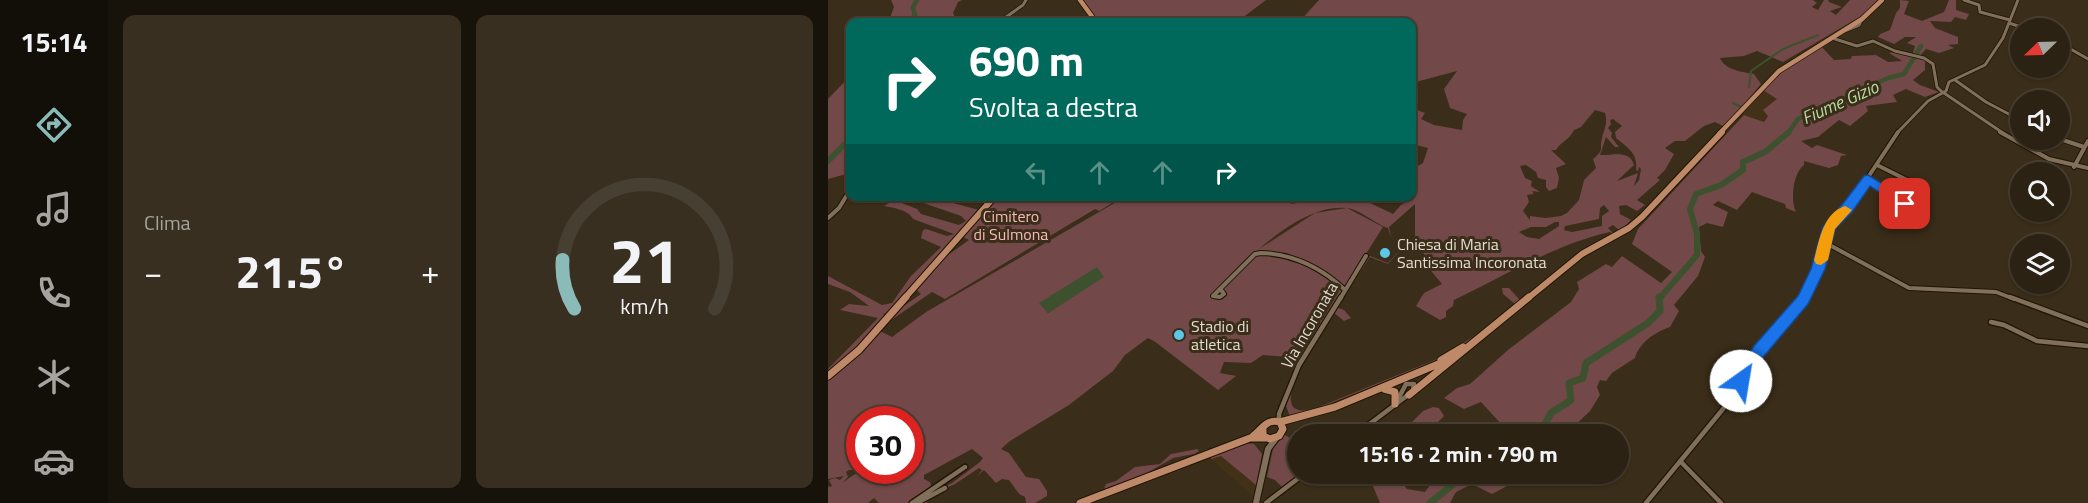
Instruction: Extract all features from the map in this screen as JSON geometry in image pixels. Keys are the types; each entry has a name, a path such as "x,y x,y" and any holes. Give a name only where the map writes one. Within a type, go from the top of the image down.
{"main road":[{"path":"1080,0 1093,18"},
{"path":"1409,395 1582,254 1629,228 1642,217 1738,112 1779,71 1819,44 1844,31 1873,10 1882,0"},
{"path":"828,376 859,350 992,201"},
{"path":"1080,503 1250,438 1263,427 1293,421 1433,364 1486,332"},
{"path":"1331,406 1428,370 1464,351"},
{"path":"1381,389 1390,389 1395,392 1394,405"},
{"path":"1257,502 1268,449 1277,437 1279,423"},
{"path":"1263,427 1262,433 1268,449"},
{"path":"1250,438 1277,437"}],"street":[{"path":"1005,18 1023,5 1026,0"},
{"path":"1964,0 1980,5 1978,12 2009,21"},
{"path":"1646,503 1724,410 1759,351 1797,308 1815,278 1829,227 1847,209 1901,128 1929,101 1944,92 1948,84 1985,65 2003,38 2018,0"},
{"path":"1819,44 1835,39 1844,31"},
{"path":"1835,39 1857,46 1872,41 1933,64 1937,87 2015,142 2074,167 2088,168"},
{"path":"2070,49 2088,59"},
{"path":"1954,80 1986,102 2010,115"},
{"path":"2074,167 2088,141"},
{"path":"2070,142 2084,147"},
{"path":"1876,165 1917,185"},
{"path":"1868,179 1924,216"},
{"path":"828,218 839,208 846,197"},
{"path":"1824,242 1908,288 1996,292 2088,326"},
{"path":"1221,290 1255,254 1262,253 1305,260 1344,289"},
{"name":"Via Incoronata","path":"1279,423 1281,410 1297,369 1366,256"},
{"path":"1991,322 2004,325 2037,341 2088,346"},
{"path":"1369,424 1409,395 1415,387 1411,382 1405,385 1401,397 1394,405"},
{"path":"1680,462 1721,503"},
{"path":"914,503 965,467"},
{"path":"1266,503 1291,484"},
{"path":"914,503 945,488"}],"shaded area":[{"path":"1763,90 1778,99 1764,122 1741,113"},
{"path":"1097,267 1104,277 1048,313 1039,303"},
{"path":"1221,455 1256,485 1253,496 1211,459"}],"green space":[{"path":"891,0 962,0 958,2 953,13 955,18 890,18 894,7"},
{"path":"1080,0 1266,0 1242,18 1093,18"},
{"path":"1319,0 1813,0 1817,3 1812,7 1818,10 1824,0 1828,0 1842,7 1830,11 1836,15 1850,0 1879,0 1868,12 1783,62 1757,51 1744,56 1720,58 1730,68 1754,74 1761,84 1725,127 1715,122 1704,126 1685,141 1675,141 1665,148 1674,154 1665,170 1657,178 1660,180 1637,200 1645,205 1637,211 1626,205 1619,206 1620,214 1631,220 1620,231 1613,225 1608,228 1614,234 1578,254 1476,337 1442,359 1291,419 1286,406 1295,382 1292,404 1300,410 1319,407 1442,357 1482,331 1515,304 1503,294 1502,288 1509,288 1520,300 1577,254 1612,234 1610,232 1570,244 1511,271 1454,300 1453,306 1446,311 1446,317 1440,320 1416,306 1424,293 1442,284 1427,266 1426,258 1415,238 1415,204 1389,227 1391,238 1388,228 1348,208 1383,227 1300,358 1263,355 1251,363 1224,362 1220,373 1236,376 1218,390 1148,338 1125,355 1113,371 1069,405 1010,441 1001,449 1009,453 1026,477 1039,479 1047,491 1047,496 1035,503 1026,503 1025,497 1019,494 1009,480 1002,479 996,483 984,470 977,476 982,470 979,468 955,484 929,496 927,503 879,503 874,498 868,503 828,503 828,487 832,486 829,480 835,478 840,480 844,476 828,479 828,376 875,333 882,332 892,337 926,312 1118,201 1293,201 1290,204 1313,201 1370,201 1368,202 1393,214 1408,201 1416,201 1418,166 1423,163 1428,148 1416,145 1416,110 1425,113 1421,119 1434,125 1462,130 1463,120 1467,114 1450,108 1444,89 1457,71 1416,82 1416,18 1303,18","holes":["1595,110 1605,113 1606,123 1601,149 1593,159 1596,168 1584,180 1579,200 1561,216 1545,218 1530,216 1530,220 1523,211 1529,202 1527,195 1534,194 1532,191 1540,192 1531,186 1532,181 1525,178 1520,166 1526,165 1536,172 1538,178 1546,180 1546,187 1549,191 1557,188 1559,178 1556,168 1566,164 1551,150 1556,150 1574,130 1581,127","1613,119 1622,126 1615,132 1616,138 1634,155 1636,170 1638,171 1639,167 1641,169 1639,180 1634,186 1638,173 1617,181 1634,165 1629,157 1620,154 1600,155 1606,137 1615,147 1619,147 1611,137 1612,133 1608,128 1611,124 1610,120","1604,205 1609,211 1602,216 1602,226 1572,232 1564,230 1565,226 1599,219 1600,208","1346,208 1316,213 1322,210","1315,213 1259,249 1278,234","1559,222 1559,226 1539,239 1527,237 1519,232 1531,227 1546,227","1104,276 1048,313 1040,303"]},
{"path":"1900,0 1909,1 1904,14 1922,21 1944,12 1949,0 1956,0 1956,10 1969,14 1966,20 1955,17 1951,22 1930,21 1935,28 1958,37 1958,44 1948,45 1954,48 1939,53 1926,49 1919,57 1925,60 1925,70 1913,80 1939,92 1925,97 1906,89 1893,95 1897,102 1866,106 1868,111 1850,126 1839,120 1818,137 1801,141 1812,148 1817,145 1847,155 1841,156 1838,165 1829,168 1804,161 1795,180 1793,201 1796,212 1786,208 1785,204 1752,192 1737,210 1718,201 1713,205 1728,212 1723,227 1707,223 1699,227 1701,251 1705,257 1698,276 1674,305 1679,311 1670,327 1648,339 1635,358 1612,373 1606,381 1600,380 1597,387 1600,395 1590,411 1576,424 1501,424 1481,402 1464,409 1444,398 1457,388 1470,384 1508,350 1571,302 1579,289 1577,282 1606,264 1612,267 1622,256 1661,283 1672,272 1632,244 1638,229 1744,115 1764,122 1768,116 1763,110 1777,99 1763,90 1783,69 1820,45 1834,60 1851,59 1852,56 1876,55 1888,62 1902,61 1889,53 1894,52 1912,56 1915,46 1907,43 1916,37 1905,37 1894,44 1878,37 1890,30 1900,8"},
{"path":"846,80 846,174 828,179 828,99"},
{"path":"897,201 917,209 921,214 959,225 966,221 961,216 918,201 946,201 979,210 976,211 979,212 889,313 883,314 886,317 846,359 828,374 828,369 878,318 840,310 849,304 869,306 850,292 828,284 828,276 882,305 892,303 911,276 941,247 921,238 923,230 947,236 954,234 913,219 901,210 884,206"},
{"name":"Cimitero di Sulmona","path":"995,201 1115,201 1099,211 1095,209 945,299 932,292 887,323 892,314 921,294 916,289 941,260 969,240 963,237"},
{"path":"1404,246 1388,264 1370,257 1336,307 1344,310 1351,318 1344,321 1333,312 1307,354 1333,309 1370,256 1388,263"},
{"path":"1433,407 1439,408 1444,416 1436,424 1412,424 1423,411"},
{"path":"1285,435 1287,436 1288,484 1283,488 1275,480 1267,477 1274,444"},
{"path":"1242,443 1254,444 1262,454 1256,485 1221,456 1211,459 1211,455"},
{"path":"1197,449 1199,451 1194,454 1173,458 1147,473 1104,489 1106,484 1116,481 1135,467 1160,464 1171,454"},
{"path":"1372,484 1403,484 1407,489 1425,492 1431,484 1472,484 1456,492 1450,503 1380,503"},
{"path":"1472,484 1509,484 1492,494"}],"waterway":[{"path":"912,18 915,16 913,7 917,0"},
{"path":"1749,87 1751,71 1783,49 1818,35"},
{"name":"Fiume Gizio","path":"1788,133 1798,119 1888,78 1904,74 1921,46"},
{"path":"1733,103 1741,107"},
{"name":"Fiume Gizio","path":"1659,299 1697,255 1697,234 1690,209 1696,194 1721,185 1743,170 1743,162 1765,152 1788,133"},
{"path":"828,161 846,143"},
{"name":"Fiume Gizio","path":"1545,424 1551,413 1571,400 1569,383 1583,378 1586,363 1648,323 1660,311 1659,299"},
{"name":"Fiume Gizio","path":"1430,503 1454,484"}],"slow traffic":[{"path":"1821,260 1829,227 1845,210"}],"place":[{"name":"Chiesa di Maria Santissima Incoronata","path":"1385,253"},
{"name":"Stadio di atletica","path":"1179,335"}],"route":[{"path":"1741,381 1759,351 1803,300 1818,269 1829,227 1847,209 1868,179 1905,204"}]}
